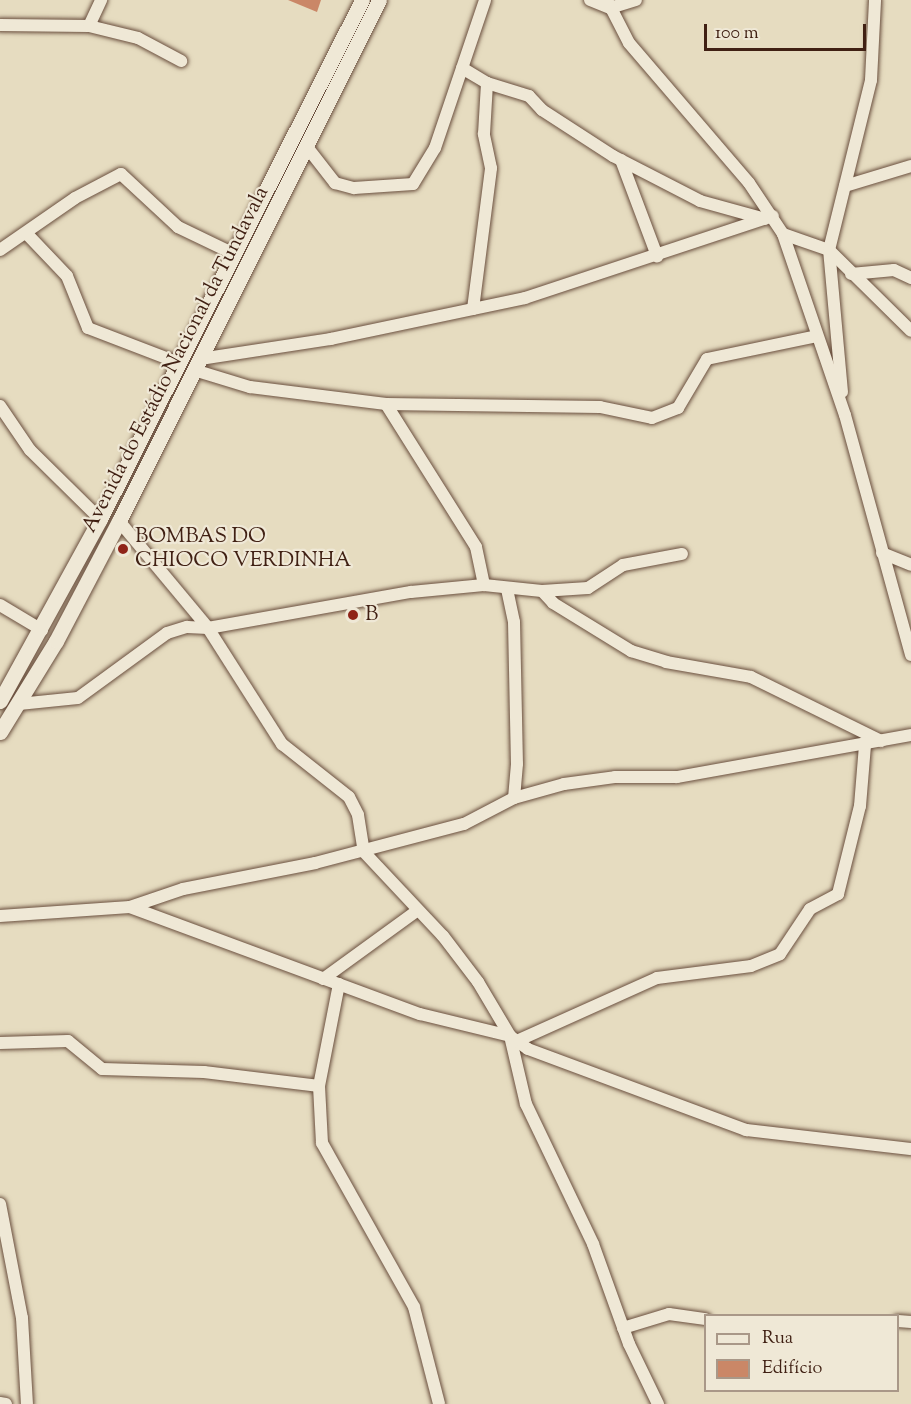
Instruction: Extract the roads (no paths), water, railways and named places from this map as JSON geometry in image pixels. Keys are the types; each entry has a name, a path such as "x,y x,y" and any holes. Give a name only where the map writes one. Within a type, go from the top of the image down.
{"street":[{"path":"89,26 101,0"},
{"name":"Avenida do Estádio Nacional da Tundavala","path":"0,701 42,630 100,519 362,0"},
{"name":"Avenida do Estádio Nacional da Tundavala","path":"0,732 19,704 119,521 379,0"},
{"path":"307,147 335,183 354,188 413,184 435,148 485,0"},
{"path":"590,0 608,4 636,0"},
{"path":"845,415 829,250 871,80 875,0"},
{"path":"608,4 629,43 783,234 845,415 911,655"},
{"path":"0,25 89,26 138,38 181,61"},
{"path":"462,68 487,83 529,96 542,110 621,160 700,201 769,218"},
{"path":"473,309 491,168 484,134 487,83"},
{"path":"621,160 657,256"},
{"path":"845,186 911,166"},
{"path":"0,250 27,234 75,198 121,174 178,226 234,254"},
{"path":"197,364 473,309 657,256 769,218"},
{"path":"27,234 67,276 88,328 179,363"},
{"path":"783,234 829,250 911,331"},
{"path":"851,274 894,270 911,278"},
{"path":"197,364 250,387 386,404 600,407 652,418 678,408 707,359 817,336"},
{"path":"386,404 476,547 484,585"},
{"path":"0,406 30,450 100,519"},
{"path":"119,521 208,628 282,744 350,797 358,815 364,852 418,910 478,982 514,1038 528,1049 746,1130 911,1149"},
{"path":"882,553 911,565"},
{"path":"19,704 78,698 167,633 208,628 411,592 484,585 542,591 588,588 623,565 682,555"},
{"path":"507,589 514,622 517,764 514,798"},
{"path":"542,591 553,603 631,651 666,662 751,676 881,741"},
{"path":"0,604 42,630"},
{"path":"0,916 130,907 183,889 364,852 464,824 514,798 564,784 615,777 677,777 911,735"},
{"path":"130,907 420,1014 514,1038 657,978 751,966 780,954 810,909 838,894 860,806 865,745"},
{"path":"323,979 418,910"},
{"path":"339,984 320,1086 322,1143 414,1307 439,1404"},
{"path":"514,1038 526,1104 593,1244 623,1328 658,1404"},
{"path":"0,1043 68,1041 102,1069 204,1072 320,1086"},
{"path":"0,1204 22,1318 27,1404"},
{"path":"623,1328 669,1314 704,1319"},
{"path":"0,1404 6,1404"}],"place":[{"name":"BOMBAS DO CHIOCO VERDINHA","path":"123,549"},
{"name":"B","path":"353,615"}]}
